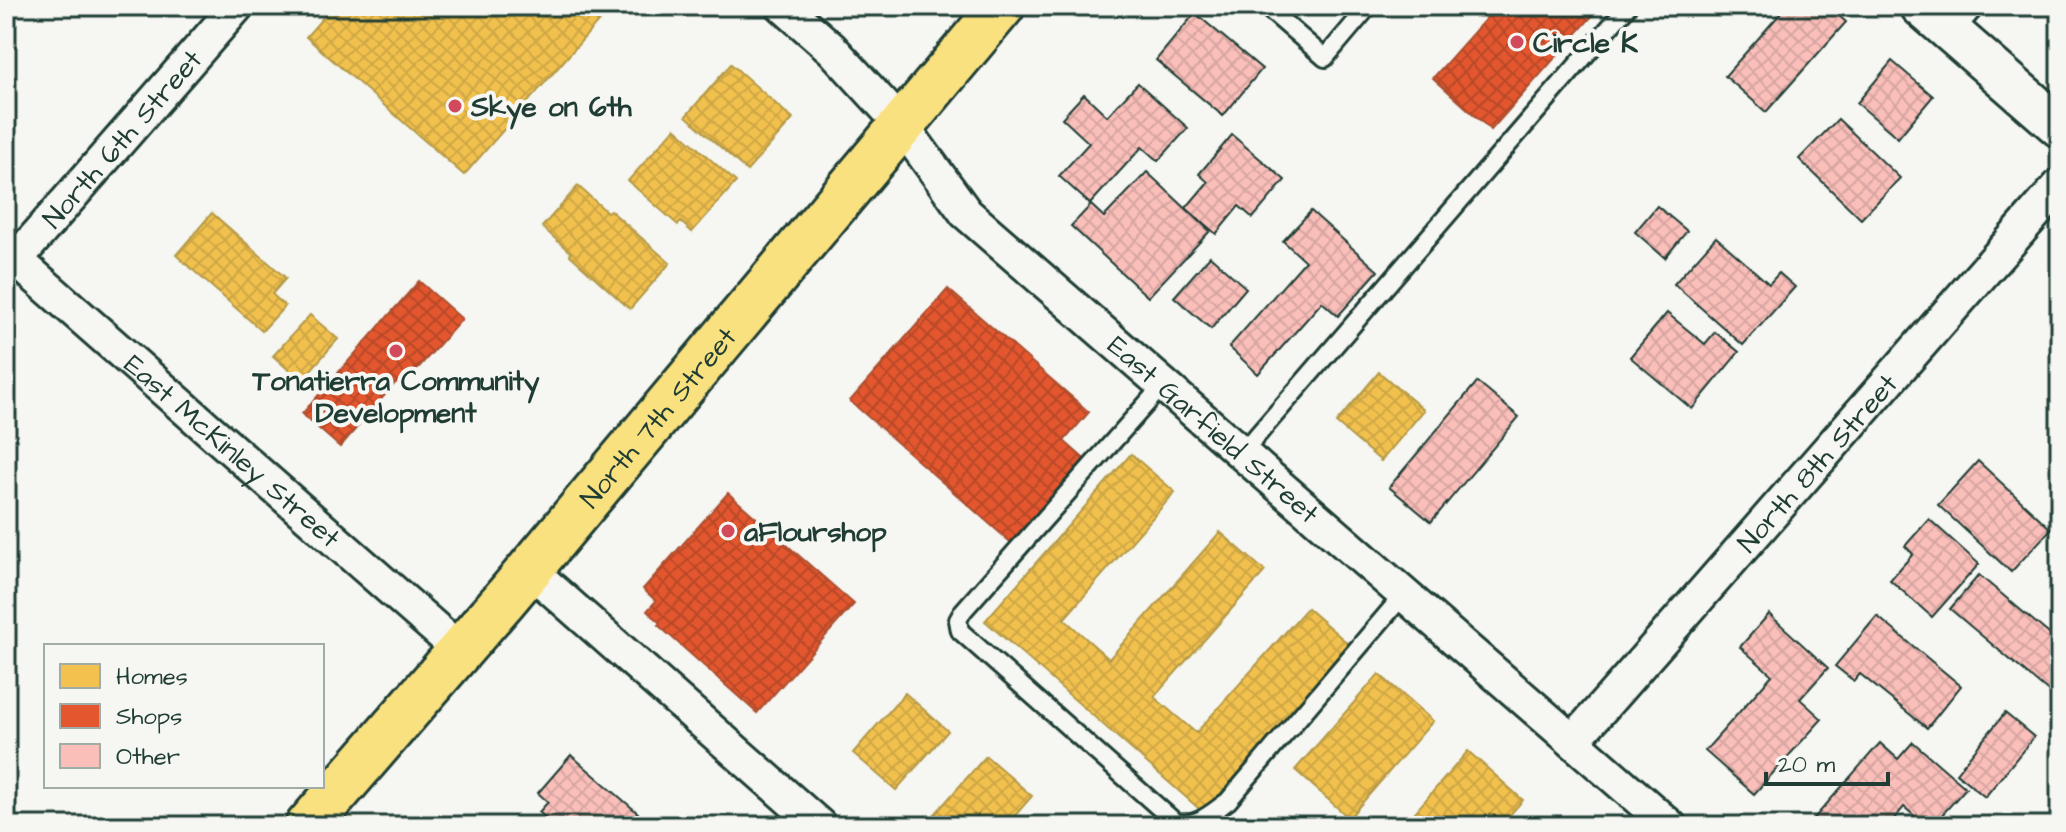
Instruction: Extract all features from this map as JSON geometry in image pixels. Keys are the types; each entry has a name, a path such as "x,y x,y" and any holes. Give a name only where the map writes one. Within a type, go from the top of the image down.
{"main road":[{"name":"North 7th Street","path":"308,826 530,570 1002,6"}],"street":[{"name":"North 6th Street","path":"9,261 237,6"},
{"name":"East Garfield Street","path":"783,6 832,49 901,124 966,213 1670,826"},
{"path":"1921,6 1964,20 2060,127"},
{"name":"North 8th Street","path":"1573,741 2060,185"},
{"name":"East McKinley Street","path":"9,261 461,651"},
{"path":"530,570 820,826"}],"lane":[{"path":"1265,6 1325,58 1369,6"},
{"path":"1242,453 1628,6"},
{"path":"1163,385 1032,531 958,620 960,631 1175,822 1189,825 1204,819 1228,801 1404,594"}],"building: Homes":[{"name":"Skye on 6th","path":"333,6 612,6 464,175 306,37"},
{"path":"731,64 793,119 747,171 686,116"},
{"path":"675,128 736,182 692,232 681,222 678,225 628,181"},
{"path":"578,186 670,263 630,309 542,227"},
{"path":"212,213 286,278 272,294 285,306 262,331 176,255"},
{"path":"310,315 338,339 301,381 273,356"},
{"path":"1379,372 1424,410 1381,461 1336,423"},
{"path":"1131,454 1175,492 1064,619 1109,659 1220,532 1265,571 1154,697 1196,733 1307,608 1351,646 1204,813 985,621"},
{"path":"1379,674 1433,721 1349,818 1295,770"},
{"path":"905,693 948,731 896,790 853,753"},
{"path":"1468,751 1523,800 1500,826 1403,826"},
{"path":"986,756 1032,796 1006,826 935,826 929,821"}],"building: Shops":[{"name":"Circle K","path":"1497,6 1601,6 1491,130 1433,78"},
{"name":"Tonatierra Community Development","path":"419,281 462,319 403,385 396,382 340,447 302,414"},
{"path":"948,289 1089,412 1064,441 1089,463 1016,547 850,401"},
{"path":"728,493 854,604 757,713 658,625 660,623 647,611 656,601 643,589"}],"building: Other":[{"path":"1787,6 1828,6 1846,22 1766,112 1725,76"},
{"path":"1195,13 1262,69 1223,116 1156,60"},
{"path":"1892,61 1933,96 1898,138 1857,103"},
{"path":"1138,83 1188,128 1158,161 1142,147 1090,204 1059,176 1089,143 1062,118 1084,94 1107,116"},
{"path":"1838,119 1900,178 1861,219 1799,159"},
{"path":"1232,135 1285,180 1253,218 1239,206 1216,234 1186,208 1208,182 1199,174"},
{"path":"1147,172 1210,231 1148,297 1071,226 1091,205 1104,217"},
{"path":"1657,206 1687,231 1665,258 1635,232"},
{"path":"1311,211 1378,271 1338,316 1322,302 1258,374 1229,347 1305,261 1283,241"},
{"path":"1716,237 1769,284 1779,273 1795,287 1743,345 1674,284"},
{"path":"1210,256 1246,288 1211,329 1174,297"},
{"path":"1667,313 1705,344 1715,332 1739,352 1692,409 1630,357"},
{"path":"1477,382 1519,417 1431,522 1389,487"},
{"path":"1978,461 2051,529 2011,572 1938,505"},
{"path":"1929,519 1979,564 1932,617 1890,580 1913,554 1905,546"},
{"path":"1979,575 2060,643 2058,700 1950,609"},
{"path":"1769,614 1828,668 1800,699 1822,719 1754,794 1705,751 1772,675 1740,647"},
{"path":"1877,616 1961,686 1927,728 1860,674 1854,681 1835,666"},
{"path":"2005,713 2034,737 1985,797 1956,773"},
{"path":"1913,742 1966,788 1932,826 1926,826 1904,807 1888,826 1813,826 1810,823 1880,743 1898,759"},
{"path":"571,755 638,813 626,826 554,826 539,812 548,802 538,793"}],"place":[{"name":"Circle K","path":"1517,42"},
{"name":"Skye on 6th","path":"455,106"},
{"name":"Tonatierra Community Development","path":"396,351"},
{"name":"aFlourshop","path":"728,531"}]}
